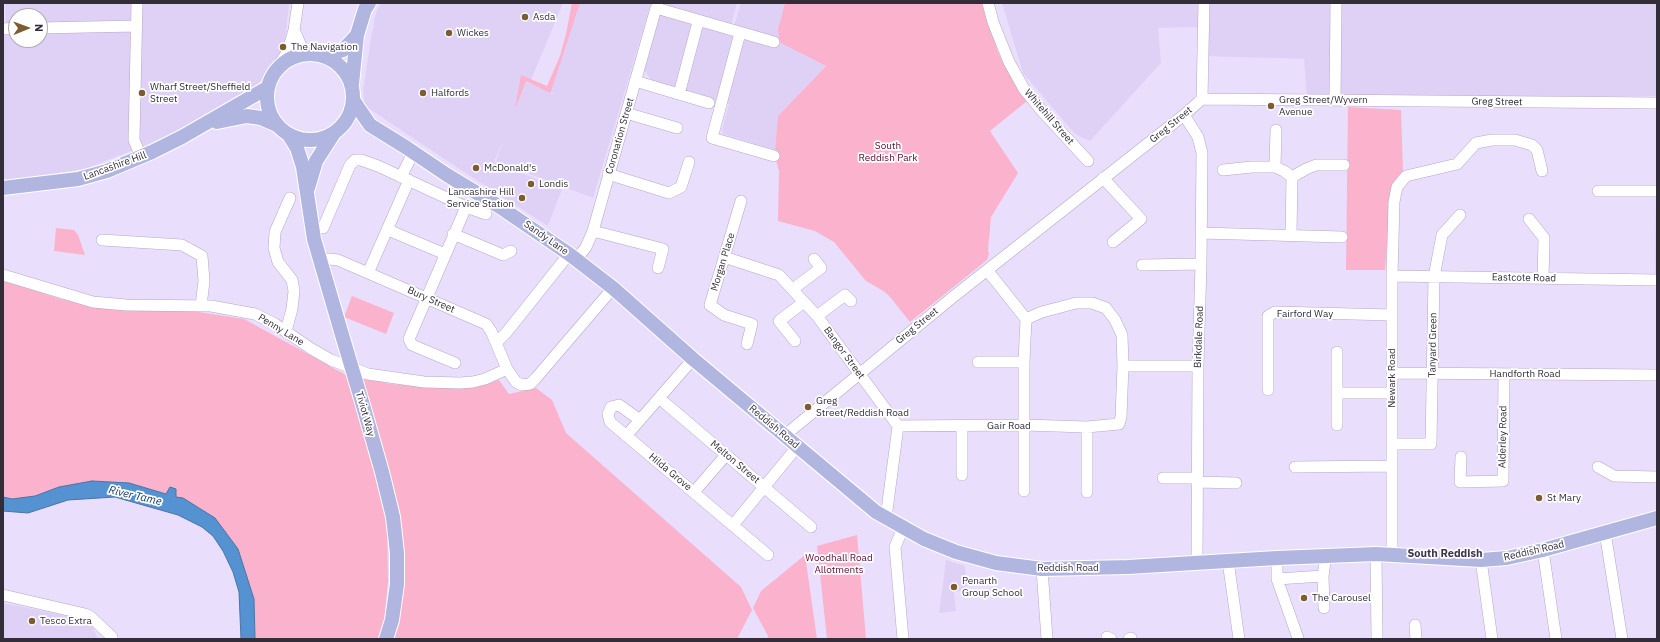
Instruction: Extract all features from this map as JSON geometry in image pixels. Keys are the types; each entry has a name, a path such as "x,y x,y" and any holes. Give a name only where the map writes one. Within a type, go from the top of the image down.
{"main road":[{"path":"336,131 344,123 350,112 352,74 357,35 368,3"},
{"path":"357,35 343,50 333,53 299,54 280,65 272,74 267,88 266,101 270,114 277,125 289,135 301,139 313,140 325,137 349,126 370,125"},
{"path":"314,54 330,58 340,66 347,75 352,93"},
{"name":"Lancashire Hill","path":"3,188 78,179 107,171 141,157 182,137 267,88"},
{"name":"Sandy Lane","path":"352,93 370,125 446,175 500,206 573,257"},
{"name":"Lancashire Hill","path":"198,127 247,116 261,118 277,125"},
{"name":"Tiviot Way","path":"307,191 316,161 336,131"},
{"name":"Tiviot Way","path":"289,135 297,148 303,167 314,239 382,472 393,517 397,553 397,584 392,620 386,639"},
{"name":"Reddish Road","path":"573,257 613,288 693,359 876,512 924,539 956,552 996,563 1042,569 1128,567 1326,555 1376,554 1481,560 1507,558 1543,550 1657,518"}],"street":[{"path":"137,3 134,140 141,157"},
{"path":"280,65 288,51 294,30 298,3"},
{"name":"Whitehill Street","path":"988,3 992,22 1009,62 1024,89 1041,110 1088,161"},
{"path":"1202,99 1204,3"},
{"path":"1336,3 1336,100"},
{"name":"Coronation Street","path":"496,343 573,257 586,247 593,231 656,8 698,22"},
{"path":"678,94 698,22 774,42"},
{"path":"48,28 136,26"},
{"path":"294,30 302,48 314,54"},
{"path":"740,33 712,138 774,156"},
{"path":"635,81 709,103"},
{"name":"Greg Street","path":"784,436 987,270 1184,115 1202,99 1657,103"},
{"path":"626,113 677,128"},
{"name":"Birkdale Road","path":"1184,115 1198,137 1202,153 1198,366 1197,563"},
{"path":"1275,167 1276,130"},
{"name":"Newark Road","path":"1392,554 1392,276 1394,202 1397,186 1406,176 1457,164 1476,143 1492,140 1515,140 1532,145 1537,150 1542,171"},
{"path":"368,273 388,230 413,153"},
{"path":"323,228 350,165 355,160 361,160 405,178 466,207 486,214"},
{"path":"608,174 669,193 681,187 689,162"},
{"path":"1292,177 1316,165 1344,164"},
{"path":"1223,170 1252,167 1275,167 1292,177"},
{"path":"1290,235 1292,177"},
{"path":"1103,178 1141,219 1113,242"},
{"path":"1598,191 1657,190"},
{"path":"286,331 292,309 294,291 292,280 278,262 274,248 275,232 290,198"},
{"name":"Morgan Place","path":"741,201 710,305 724,315 752,324 747,344"},
{"path":"454,363 412,345 409,339 453,234 466,207"},
{"name":"Tanyard Green","path":"1392,444 1431,444 1434,277 1442,235 1460,215"},
{"path":"1529,219 1544,238 1543,278"},
{"path":"388,230 445,254"},
{"path":"593,231 663,249 658,268"},
{"path":"1201,233 1342,237"},
{"path":"453,234 503,255 511,251"},
{"path":"102,240 182,245 202,256 204,281 201,306"},
{"name":"Bangor Street","path":"724,257 779,275 817,316 898,426"},
{"name":"Bury Street","path":"329,259 338,260 486,324 507,369 516,382 522,385 530,384 536,378 613,288"},
{"path":"793,289 822,268 814,259"},
{"path":"1142,265 1201,264"},
{"path":"987,270 1026,320 1024,362 1024,491"},
{"name":"Penny Lane","path":"3,275 93,302 126,305 201,306 255,314 286,331 330,360 368,374 424,382 460,383 485,379 507,369"},
{"name":"Eastcote Road","path":"1392,276 1657,280"},
{"path":"817,316 845,296 851,301"},
{"path":"795,341 779,321 804,302"},
{"path":"1026,320 1042,312 1076,304 1092,303 1106,308 1115,320 1122,335 1123,366 1198,366"},
{"name":"Fairford Way","path":"1268,390 1268,316 1275,312 1392,315"},
{"path":"1337,352 1337,425"},
{"path":"626,436 693,359"},
{"path":"978,362 1024,362"},
{"name":"Gair Road","path":"898,426 1024,425 1087,427 1119,424 1121,417 1123,366"},
{"name":"Handforth Road","path":"1392,373 1657,375"},
{"name":"Alderley Road","path":"1461,457 1460,482 1503,481 1504,375"},
{"path":"1338,393 1392,393"},
{"name":"Melton Street","path":"658,398 811,527"},
{"name":"Hilda Grove","path":"640,420 619,405 611,407 608,414 610,422 768,555"},
{"path":"886,518 898,426"},
{"path":"962,426 962,475"},
{"path":"1087,427 1087,492"},
{"path":"733,525 797,447"},
{"path":"694,492 726,455"},
{"path":"1295,467 1392,466"},
{"path":"1598,467 1614,476 1657,477"},
{"path":"1163,478 1236,483"},
{"path":"903,528 895,547 903,639"},
{"path":"1605,532 1622,639"},
{"path":"1543,550 1556,639"},
{"path":"1376,554 1377,639"},
{"path":"1324,608 1323,576 1326,555"},
{"path":"1277,558 1277,579 1298,638"},
{"path":"1481,560 1492,639"},
{"path":"1228,561 1240,639"},
{"path":"1042,569 1047,639"},
{"path":"1277,579 1323,576"},
{"path":"3,595 85,614 92,617 112,638"},
{"path":"1415,625 1416,639"}],"shaded area":[{"path":"5,3 289,3 285,41 281,58 257,85 237,99 169,136 85,169 8,180 3,178 3,35 6,34"},
{"path":"381,3 563,3 531,80 521,76 526,81 555,95 568,104 551,92 580,3 651,3 593,198 496,161 503,140 494,162 562,189 548,226 365,106 363,91 371,38 376,13"},
{"path":"659,3 737,3 731,25"},
{"path":"741,3 785,3 778,29 779,42 826,66 778,116 775,150 723,134 722,130 729,104 652,81 643,69 659,12 731,36"},
{"path":"1002,3 1656,3 1657,96 1307,96 1304,59 1204,56 1200,27 1158,28 1161,63 1090,141 1075,134 1023,73"},
{"path":"1657,109 1657,274 1655,274"},
{"name":"Penarth Group School","path":"946,560 965,566 967,586 964,588 965,590 954,592 956,611 939,613"},
{"name":"Tesco Extra","path":"3,603 67,616 92,625 98,639 3,639"}],"green space":[{"path":"572,3 580,3 551,92 550,93 526,81 515,109 521,75 547,86 560,56"},
{"name":"South Reddish Park","path":"785,3 984,3 997,50 1003,63 1027,101 990,131 1018,173 991,217 988,250 989,254 987,260 910,322 885,292 866,281 834,242 815,231 778,221 779,171 775,150 778,116 826,66 779,42 778,29"},
{"path":"1348,107 1401,110 1403,171 1391,189 1385,270 1346,270"},
{"path":"56,228 74,230 78,235 85,255 54,251"},
{"path":"3,280 60,299 99,307 192,311 244,319 346,375 369,450 387,522 388,581 384,623 380,639 255,639 254,599 238,549 176,497 176,489 166,494 154,490 59,487 35,496 12,499 3,497"},
{"path":"352,296 394,313 386,334 344,317"},
{"path":"359,377 391,384 461,389 499,380 509,394 536,388 552,400 566,433 741,587 752,610 737,639 392,639 402,575"},
{"name":"Woodhall Road Allotments","path":"857,535 866,639 827,639 817,546"},
{"path":"805,555 817,639 767,639 768,636 753,608 761,591"}],"water":[{"name":"River Tame","path":"92,481 129,483 166,494 170,487 176,489 176,497 183,498 215,518 238,549 254,599 255,639 241,639 239,592 233,572 223,551 213,536 202,527 178,515 115,497 68,500 28,513 3,511 3,497 12,499 35,496 59,487"}],"place":[{"name":"Asda","path":"525,17"},
{"name":"Wickes","path":"449,33"},
{"name":"The Navigation","path":"283,47"},
{"name":"Wharf Street/Sheffield Street","path":"142,93"},
{"name":"Halfords","path":"423,93"},
{"name":"Greg Street/Wyvern Avenue","path":"1271,106"},
{"name":"McDonald's","path":"476,168"},
{"name":"Londis","path":"531,184"},
{"name":"Lancashire Hill Service Station","path":"522,198"},
{"name":"Greg Street/Reddish Road","path":"808,407"},
{"name":"St Mary","path":"1539,498"},
{"name":"Penarth Group School","path":"954,587"},
{"name":"The Carousel","path":"1304,598"},
{"name":"Tesco Extra","path":"32,621"}],"district":[{"name":"South Reddish","path":"1445,554"}]}
